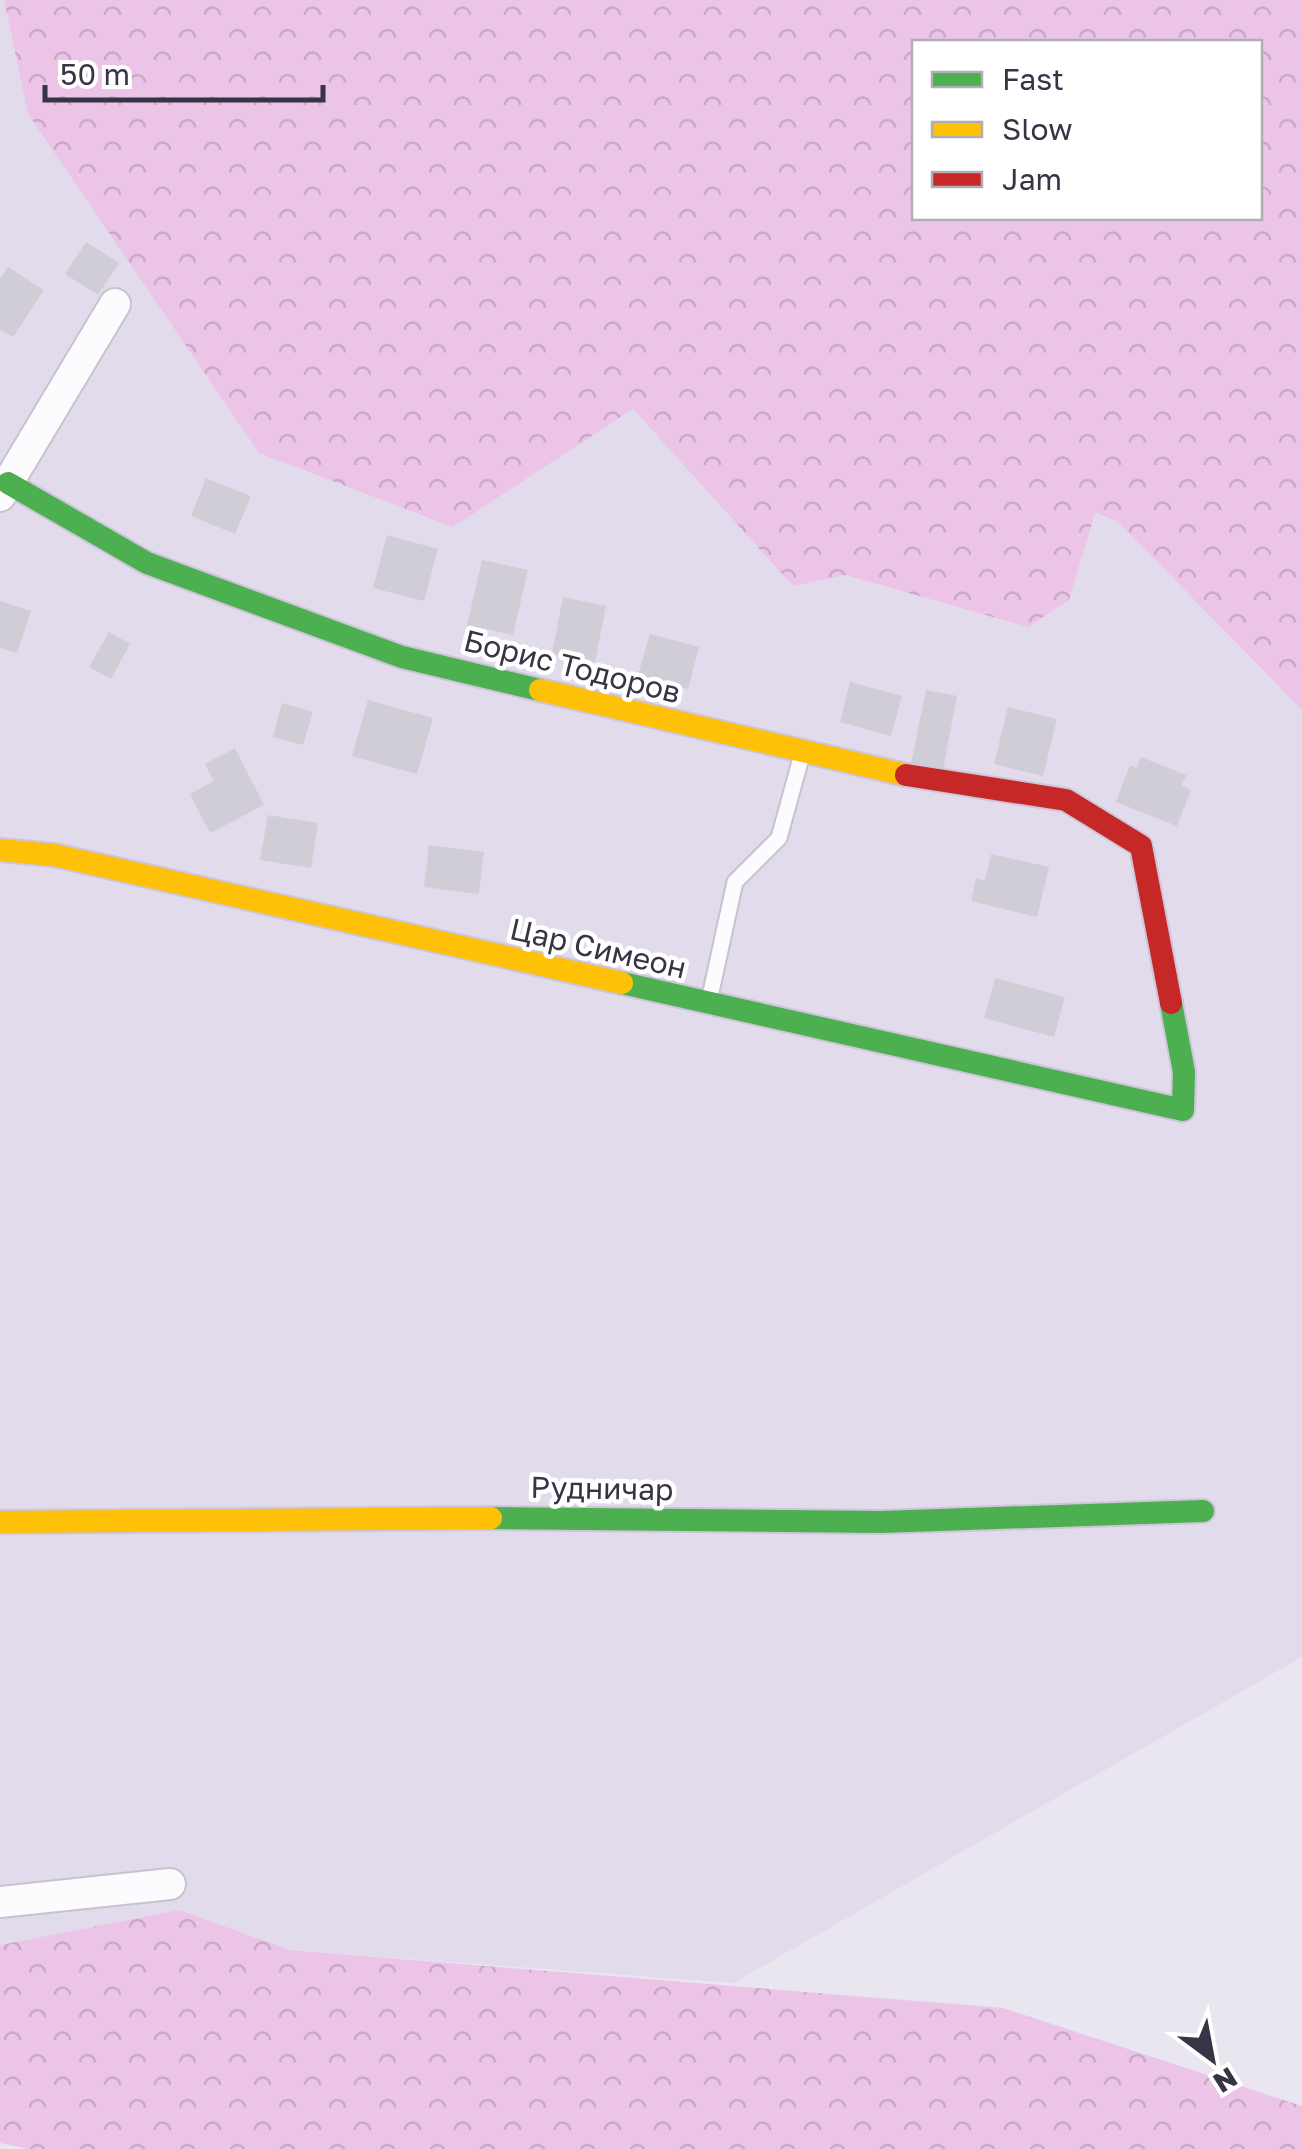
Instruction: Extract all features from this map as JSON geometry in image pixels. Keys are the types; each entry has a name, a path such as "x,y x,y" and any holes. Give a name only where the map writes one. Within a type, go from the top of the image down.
{"street":[{"path":"4,490 116,304"},
{"name":"Борис Тодоров","path":"4,490 147,564 402,658 864,768 1066,800 1141,846 1184,1072 1182,1110"},
{"name":"Цар Симеон","path":"0,850 54,855 1182,1110"},
{"name":"Рудничар","path":"0,1522 421,1516 881,1522 1203,1511"},
{"path":"0,1902 170,1884"}],"lane":[{"path":"708,1005 735,882 779,838 802,754"}],"shaded area":[{"path":"0,0 4,0 28,114 453,527 633,409 793,585 844,575 1028,627 1069,600 1094,513 1117,521 1302,710 1302,1657 733,1983 290,1950 179,1910 0,1945"}],"green space":[{"path":"4,0 1302,0 1302,710 1117,521 1095,513 1069,600 1028,627 845,575 793,586 633,409 453,527 259,453 28,114"},
{"path":"179,1910 290,1950 1003,2008 1302,2106 1302,2149 29,2149 0,2143 0,1945"}],"building":[{"path":"86,242 119,263 98,295 65,274"},
{"path":"8,267 44,290 13,337 0,329 0,279"},
{"path":"206,478 251,496 235,534 191,516"},
{"path":"387,535 438,549 424,601 373,588"},
{"path":"482,560 528,570 513,635 467,625"},
{"path":"563,597 606,606 595,662 552,654"},
{"path":"0,601 31,611 17,653 0,648"},
{"path":"109,632 130,644 111,679 89,667"},
{"path":"650,634 699,647 688,689 638,675"},
{"path":"850,682 902,696 891,736 840,722"},
{"path":"926,690 957,696 943,770 911,764"},
{"path":"368,700 433,718 417,774 352,756"},
{"path":"282,703 313,712 303,745 273,737"},
{"path":"1008,707 1057,719 1043,776 994,764"},
{"path":"235,748 264,805 210,833 190,794 214,781 205,764"},
{"path":"1141,757 1186,775 1182,785 1191,790 1177,826 1116,802 1130,765 1136,768"},
{"path":"268,815 318,823 311,868 260,860"},
{"path":"429,845 484,852 479,894 424,887"},
{"path":"991,854 1049,867 1037,917 971,901 976,878 985,881"},
{"path":"995,978 1065,997 1054,1037 984,1018"}],"traffic: fast":[{"path":"8,483 147,563 402,657 540,690"},
{"path":"622,983 1183,1110 1184,1072 1171,1003"},
{"path":"491,1518 881,1522 1203,1511"}],"traffic: slow":[{"path":"540,690 906,775"},
{"path":"0,850 54,855 622,983"},
{"path":"0,1522 491,1518"}],"traffic: jam":[{"path":"906,775 1066,800 1141,846 1171,1003"}]}
